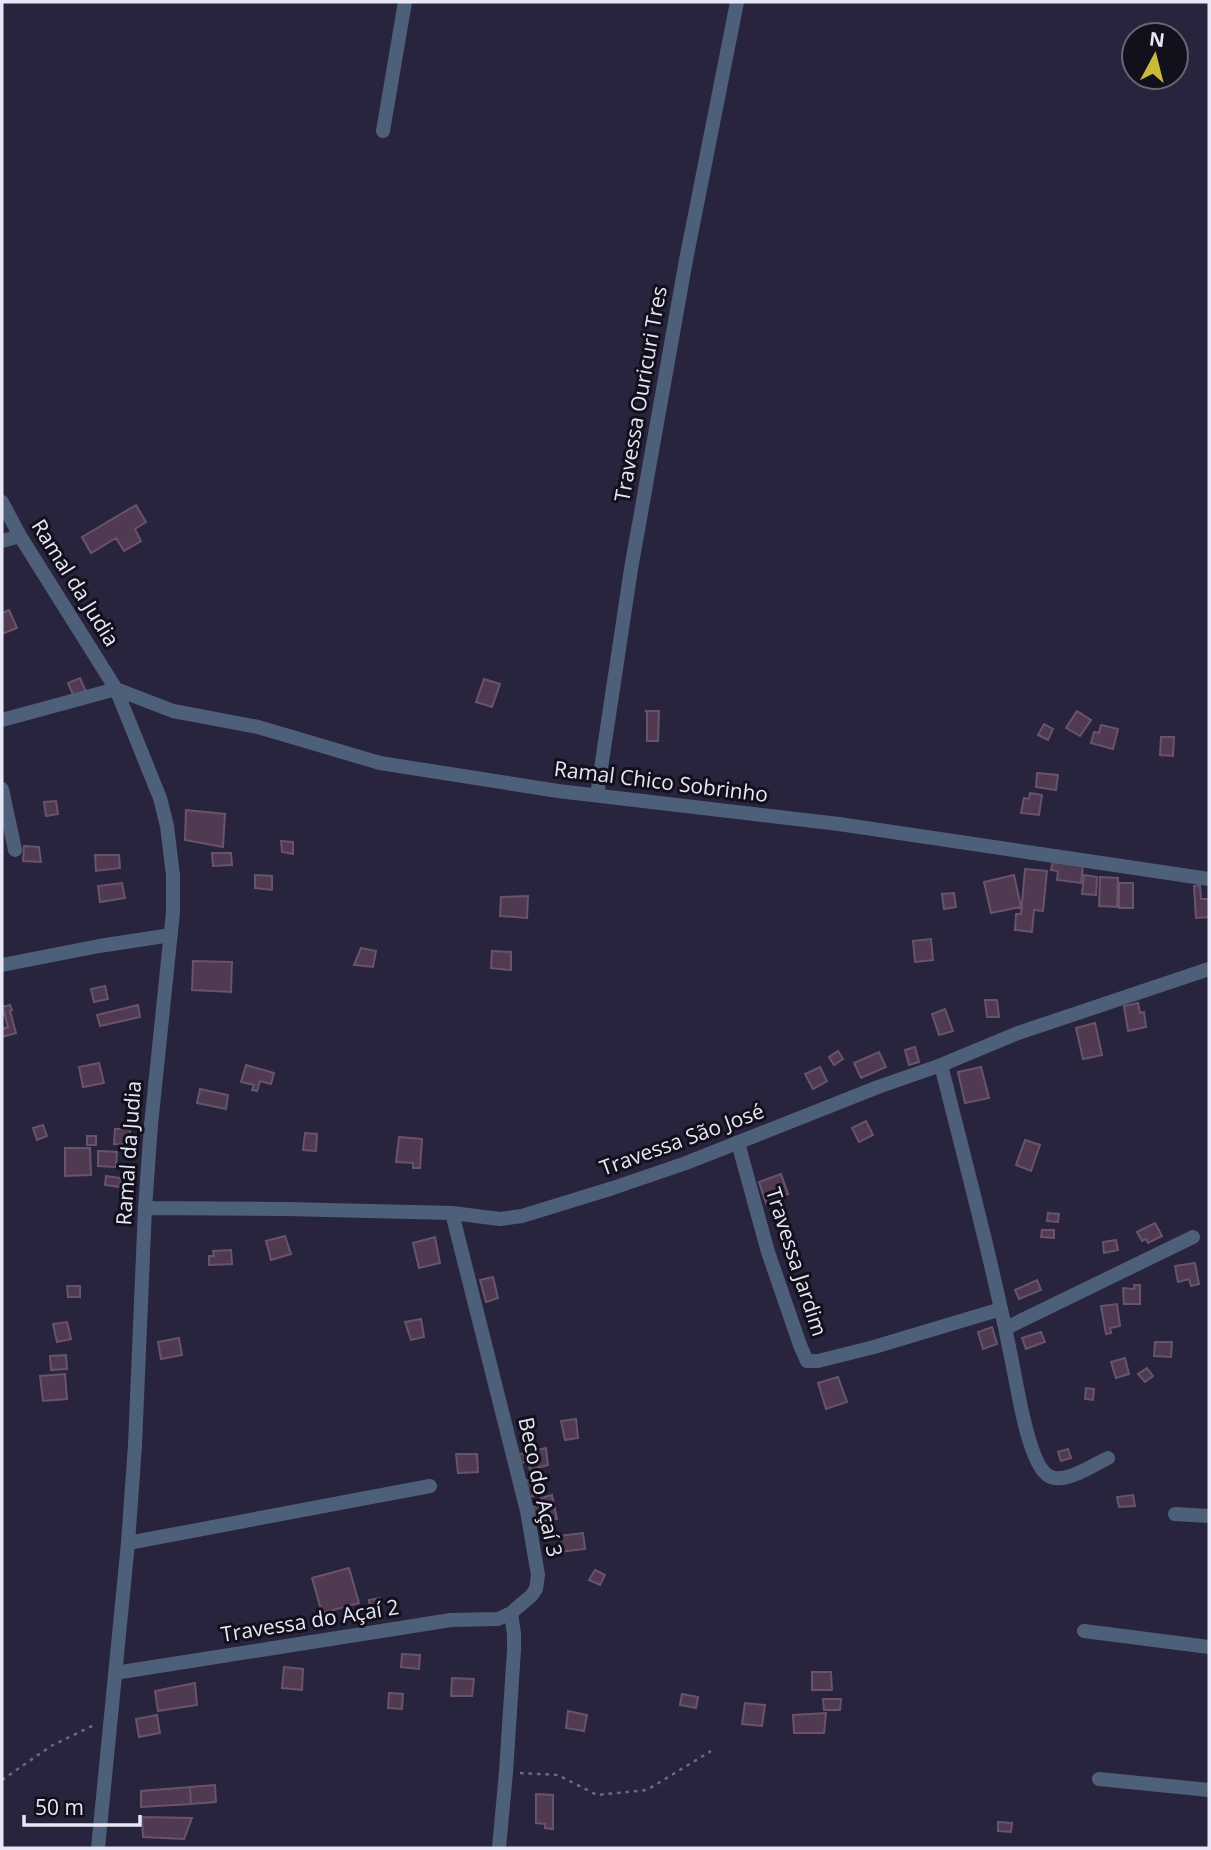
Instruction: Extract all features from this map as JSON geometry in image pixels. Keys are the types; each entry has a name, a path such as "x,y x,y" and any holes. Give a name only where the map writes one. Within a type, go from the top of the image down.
{"street":[{"path":"383,131 405,2"},
{"name":"Travessa Ouricuri Tres","path":"597,795 636,542 686,260 737,2"},
{"name":"Ramal da Judia","path":"2,502 20,536 116,689 160,798 173,875 171,935 145,1208 128,1543 98,1848"},
{"path":"2,541 20,536"},
{"path":"2,720 116,689"},
{"name":"Ramal Chico Sobrinho","path":"116,689 173,711 258,727 380,763 558,791 839,824 1209,879"},
{"path":"2,789 15,850"},
{"path":"2,965 171,935"},
{"name":"Travessa São José","path":"145,1208 452,1213 500,1219 522,1216 613,1188 738,1143 1018,1033 1209,969"},
{"path":"941,1065 1006,1328 1024,1421 1041,1468 1047,1476 1067,1478 1108,1458"},
{"name":"Travessa Jardim","path":"738,1143 768,1252 807,1361 818,1361 874,1347 1001,1309"},
{"name":"Beco do Açaí 3","path":"452,1213 527,1511 538,1575 536,1589 511,1613"},
{"path":"1006,1328 1193,1237"},
{"path":"128,1543 430,1486"},
{"path":"1175,1514 1209,1516"},
{"path":"499,1848 514,1650 511,1613"},
{"name":"Travessa do Açaí 2","path":"115,1673 451,1620 498,1619 511,1613"},
{"path":"1084,1632 1209,1647"},
{"path":"1098,1779 1209,1790"}],"path":[{"path":"2,1780 51,1746 110,1717"},
{"path":"506,1772 558,1775 597,1795 648,1790 711,1751"}],"building":[{"path":"136,505 146,522 135,529 141,541 124,551 116,538 91,553 82,537"},
{"path":"9,610 17,628 2,634 2,613"},
{"path":"80,678 86,692 74,697 68,683"},
{"path":"484,679 500,684 492,707 476,702"},
{"path":"645,711 659,711 658,741 647,741"},
{"path":"1077,711 1091,720 1080,736 1066,728"},
{"path":"1044,724 1053,729 1048,740 1038,735"},
{"path":"1101,725 1118,729 1113,749 1091,743 1094,732 1099,733"},
{"path":"1161,737 1174,737 1173,756 1160,755"},
{"path":"1037,773 1058,775 1056,790 1036,787"},
{"path":"1030,793 1042,795 1039,815 1021,813 1024,798 1029,799"},
{"path":"56,801 58,814 46,816 44,802"},
{"path":"186,810 225,814 223,847 185,840"},
{"path":"281,841 293,842 293,854 282,852"},
{"path":"24,846 39,847 41,862 23,861"},
{"path":"212,853 231,853 232,865 213,866"},
{"path":"95,855 119,855 120,868 96,871"},
{"path":"1053,862 1083,865 1081,883 1057,880 1058,871 1051,870"},
{"path":"1025,869 1047,871 1043,911 1034,910 1032,932 1015,930 1016,914 1021,914"},
{"path":"255,875 272,876 272,890 255,888"},
{"path":"1014,875 1021,907 991,913 984,882"},
{"path":"1084,875 1097,877 1096,895 1082,894"},
{"path":"1100,877 1118,878 1117,907 1099,906"},
{"path":"122,883 125,898 100,902 98,886"},
{"path":"1119,883 1133,883 1133,908 1119,908"},
{"path":"1200,885 1201,899 1209,899 1209,917 1196,918 1194,886"},
{"path":"954,893 956,907 944,909 942,894"},
{"path":"528,896 527,918 500,916 501,897"},
{"path":"931,939 933,960 915,962 913,941"},
{"path":"361,948 376,951 373,967 354,965"},
{"path":"492,951 511,952 511,970 491,968"},
{"path":"193,961 232,962 231,992 192,990"},
{"path":"105,986 108,999 94,1002 91,989"},
{"path":"985,1000 997,1000 999,1017 987,1017"},
{"path":"2,1002 3,1007 10,1005 16,1033 2,1037 2,1029 8,1027 2,1009"},
{"path":"1138,1003 1140,1013 1144,1012 1146,1027 1128,1031 1124,1006"},
{"path":"138,1005 140,1017 100,1026 97,1015"},
{"path":"945,1009 953,1031 939,1035 932,1014"},
{"path":"1095,1023 1102,1055 1083,1059 1076,1028"},
{"path":"915,1047 919,1062 909,1065 905,1050"},
{"path":"838,1051 843,1059 834,1065 829,1057"},
{"path":"879,1052 886,1067 861,1078 854,1063"},
{"path":"99,1063 104,1083 83,1087 79,1067"},
{"path":"246,1065 274,1073 271,1084 260,1081 257,1091 252,1090 254,1085 241,1082"},
{"path":"820,1067 827,1081 813,1089 805,1074"},
{"path":"981,1067 989,1098 965,1103 958,1072"},
{"path":"200,1089 228,1095 226,1109 197,1103"},
{"path":"866,1121 873,1135 859,1142 852,1128"},
{"path":"43,1125 47,1136 37,1140 33,1128"},
{"path":"115,1129 130,1129 129,1145 114,1144"},
{"path":"305,1133 317,1134 316,1151 303,1150"},
{"path":"87,1136 96,1136 96,1145 87,1145"},
{"path":"399,1137 422,1139 420,1168 413,1168 413,1163 396,1162"},
{"path":"1025,1140 1040,1145 1031,1171 1016,1165"},
{"path":"65,1148 90,1148 91,1175 65,1176"},
{"path":"98,1151 117,1152 116,1167 98,1166"},
{"path":"781,1174 788,1194 766,1203 759,1182"},
{"path":"106,1176 121,1178 120,1187 105,1185"},
{"path":"1048,1213 1059,1214 1058,1222 1047,1221"},
{"path":"1155,1223 1162,1236 1148,1243 1146,1239 1142,1241 1137,1232"},
{"path":"1042,1230 1054,1230 1054,1238 1041,1237"},
{"path":"285,1236 291,1254 271,1260 266,1241"},
{"path":"435,1237 440,1263 419,1268 413,1243"},
{"path":"1116,1240 1118,1250 1104,1253 1103,1242"},
{"path":"231,1250 232,1264 209,1265 209,1256 214,1256 213,1251"},
{"path":"1195,1263 1199,1284 1191,1286 1189,1279 1178,1282 1175,1266"},
{"path":"493,1277 498,1298 486,1302 480,1280"},
{"path":"1037,1280 1041,1290 1019,1299 1015,1290"},
{"path":"1134,1285 1140,1285 1140,1304 1124,1304 1123,1288 1134,1289"},
{"path":"67,1286 80,1286 80,1297 68,1297"},
{"path":"1117,1304 1120,1326 1110,1328 1111,1333 1106,1334 1101,1306"},
{"path":"421,1319 424,1337 411,1340 405,1322"},
{"path":"67,1322 71,1339 57,1342 53,1324"},
{"path":"992,1327 997,1344 983,1349 978,1332"},
{"path":"1041,1332 1045,1342 1026,1349 1022,1338"},
{"path":"179,1338 182,1355 161,1359 158,1342"},
{"path":"1155,1342 1172,1342 1171,1357 1154,1356"},
{"path":"66,1355 67,1369 51,1370 50,1356"},
{"path":"1125,1358 1129,1374 1116,1378 1111,1362"},
{"path":"1147,1368 1153,1376 1145,1382 1138,1374"},
{"path":"65,1374 67,1399 43,1401 40,1376"},
{"path":"838,1377 847,1402 826,1409 818,1383"},
{"path":"1086,1388 1094,1389 1093,1400 1085,1399"},
{"path":"576,1419 578,1438 565,1440 561,1421"},
{"path":"546,1448 548,1465 530,1470 528,1461 518,1464 516,1455"},
{"path":"1068,1449 1071,1458 1061,1461 1058,1452"},
{"path":"456,1454 477,1454 478,1472 458,1473"},
{"path":"539,1477 543,1493 526,1498 522,1482"},
{"path":"552,1495 557,1519 540,1522 533,1507 542,1505 541,1498"},
{"path":"1133,1495 1135,1506 1119,1507 1117,1497"},
{"path":"583,1533 585,1549 560,1552 559,1536"},
{"path":"349,1568 359,1603 322,1613 312,1578"},
{"path":"595,1570 605,1575 600,1585 589,1580"},
{"path":"380,1598 382,1619 371,1620 369,1600"},
{"path":"402,1654 420,1655 419,1669 401,1667"},
{"path":"284,1667 303,1669 302,1690 282,1688"},
{"path":"812,1672 831,1672 832,1690 812,1690"},
{"path":"452,1678 474,1679 472,1696 451,1696"},
{"path":"195,1683 197,1705 158,1711 155,1691"},
{"path":"389,1693 403,1694 402,1709 388,1708"},
{"path":"682,1694 698,1697 696,1708 680,1705"},
{"path":"823,1699 841,1699 840,1710 824,1710"},
{"path":"745,1703 765,1705 762,1726 742,1724"},
{"path":"568,1711 587,1715 584,1731 566,1728"},
{"path":"826,1713 824,1733 794,1733 793,1715"},
{"path":"157,1715 160,1733 139,1737 136,1719"},
{"path":"215,1785 216,1802 191,1804 190,1787"},
{"path":"190,1787 191,1804 141,1807 141,1791"},
{"path":"536,1794 553,1795 553,1829 536,1823"},
{"path":"142,1817 192,1818 184,1839 143,1837"},
{"path":"998,1822 1012,1823 1011,1832 998,1831"}]}
